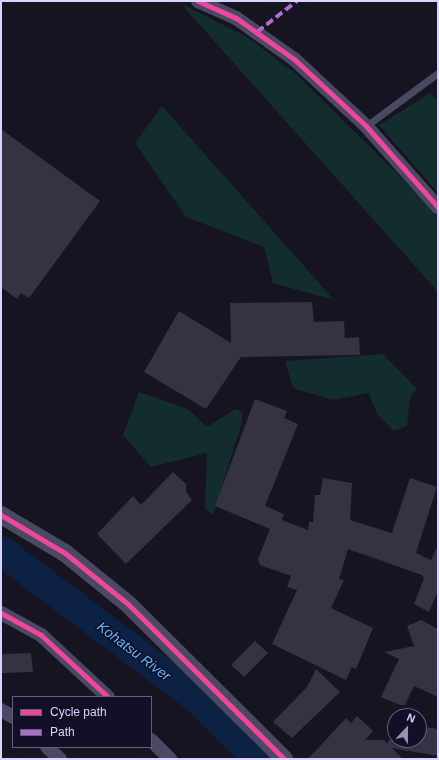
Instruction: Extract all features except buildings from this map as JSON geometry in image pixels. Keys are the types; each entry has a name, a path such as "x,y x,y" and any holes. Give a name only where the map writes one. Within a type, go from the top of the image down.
{"street":[{"path":"198,1 236,18 294,58 366,126 438,207"},
{"path":"1,515 65,553 128,604 284,759"},
{"path":"1,613 41,635 107,696"},
{"path":"1,710 12,716"},
{"path":"152,741 170,759"},
{"path":"48,748 60,759"}],"lane":[{"path":"366,126 438,73"}],"green space":[{"path":"181,4 247,37 296,74 438,214 438,292"},
{"path":"430,93 438,101 438,193 379,125"},
{"path":"162,106 334,300 273,283 264,247 186,217 135,143"},
{"path":"383,354 417,389 410,397 407,426 394,431 377,414 369,393 333,400 293,388 285,361"},
{"path":"139,392 188,409 207,427 235,409 242,412 242,422 213,515 205,508 207,453 151,467 123,435"}],"waterway":[{"name":"Kohatsu River","path":"1,551 198,699 258,759"}],"marked path":[{"path":"257,32 297,1"}],"cycle path":[{"path":"198,1 236,18 294,59 366,126 438,207"},
{"path":"1,515 65,553 128,604 284,759"},
{"path":"1,613 41,635 107,696"}]}
